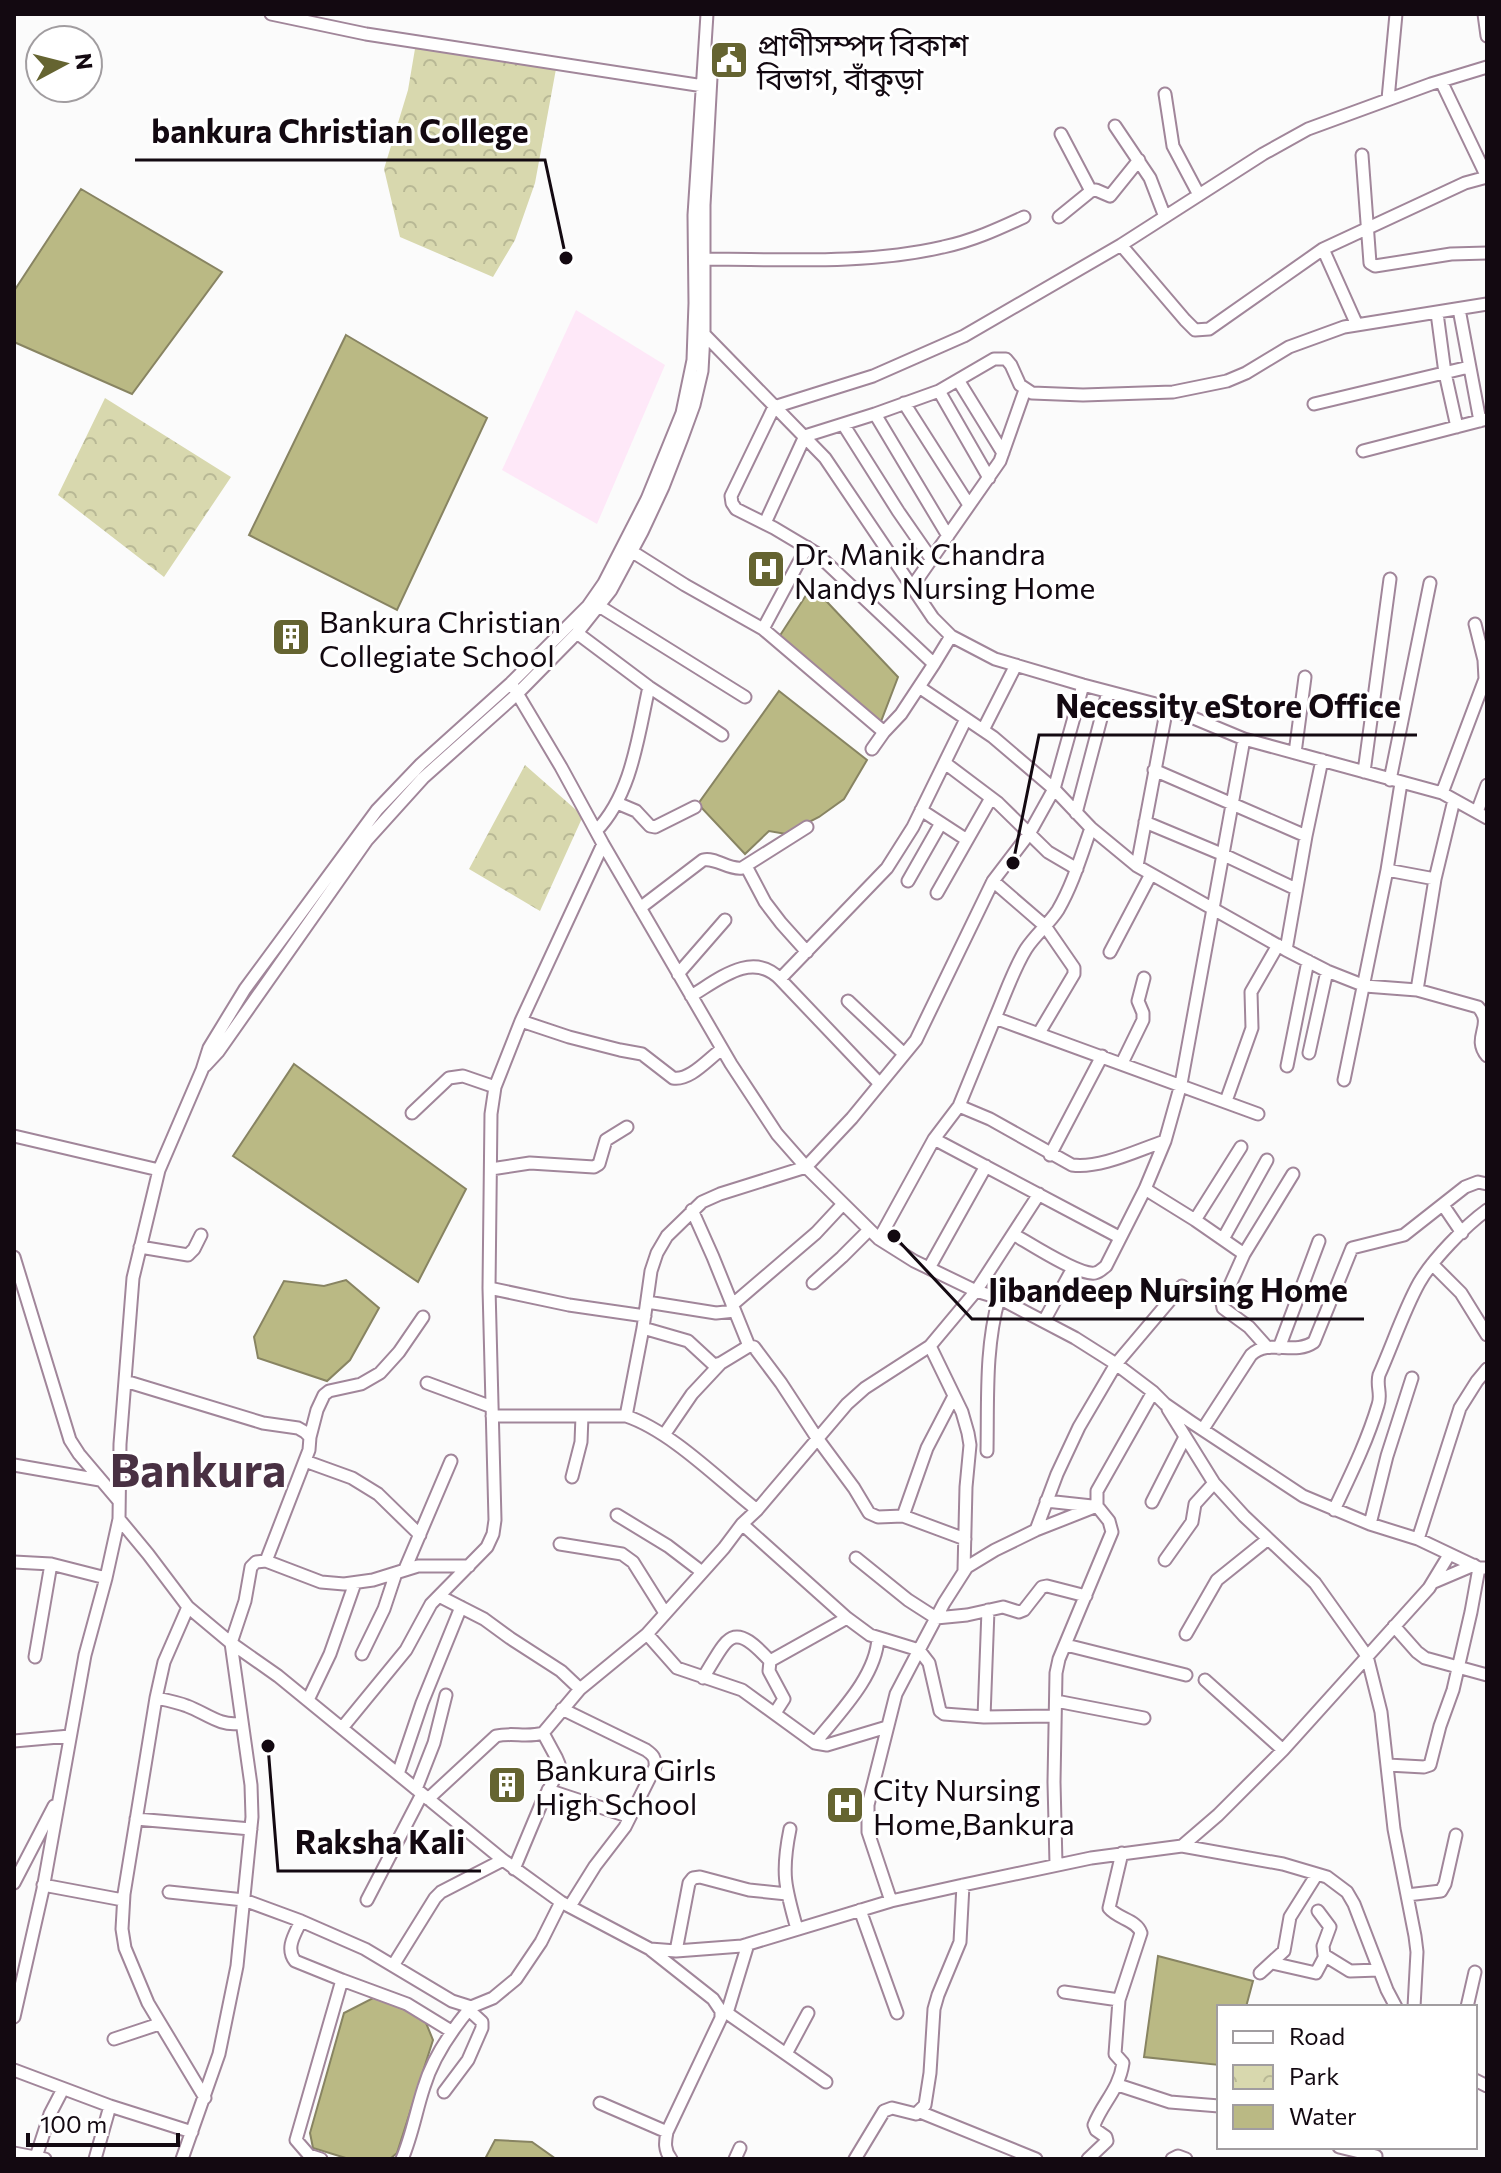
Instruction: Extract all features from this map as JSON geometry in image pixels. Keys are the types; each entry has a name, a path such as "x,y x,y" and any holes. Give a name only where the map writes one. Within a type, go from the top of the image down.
{"street":[{"path":"271,14 366,34 706,86"},
{"path":"707,14 699,330 825,458 933,618 951,636 995,659 1167,707 1244,739 1442,793 1482,815 1487,785"},
{"path":"514,689 588,606 628,549 663,487 694,405 702,371 694,215 715,14"},
{"path":"1388,99 1396,14"},
{"path":"1484,14 1487,36"},
{"path":"934,664 807,547 736,509 732,503 731,496 774,407 873,376 964,336 1121,245 1285,140 1308,129 1487,67"},
{"path":"1121,245 1195,330 1209,329 1323,249 1465,183 1487,177 1441,81"},
{"path":"1165,94 1173,146 1199,195"},
{"path":"1115,126 1150,178 1165,217"},
{"path":"1061,134 1091,191"},
{"path":"1362,155 1370,263 1375,266 1451,254 1487,253"},
{"path":"1059,217 1091,191 1110,196 1139,160"},
{"path":"702,259 812,259 905,254 945,247 985,235 1024,217"},
{"path":"1323,249 1357,325"},
{"path":"765,523 805,436 939,391 994,359 1006,359 1020,385 1032,393 1173,392 1227,381 1289,347 1331,332 1487,304"},
{"path":"1363,451 1483,420 1469,367 1459,309"},
{"path":"1437,313 1445,373 1457,427"},
{"path":"1314,404 1469,367"},
{"path":"958,380 1003,453"},
{"path":"912,587 989,478 1003,453 1025,390"},
{"path":"939,391 989,478"},
{"path":"904,403 969,505"},
{"path":"875,414 948,536"},
{"path":"843,424 932,560"},
{"path":"763,629 807,547"},
{"path":"14,2017 43,1885 85,1655 119,1519 120,1444 133,1278 159,1170 202,1070 218,1052 367,840 423,778 514,689 577,633 611,590 628,549"},
{"path":"628,549 763,629 884,732"},
{"path":"1364,772 1390,579"},
{"path":"1344,1080 1387,870 1396,781 1430,583"},
{"path":"599,606 745,697"},
{"path":"1442,793 1485,679 1484,660 1475,624"},
{"path":"577,633 649,687 722,735"},
{"path":"872,749 901,714 951,636"},
{"path":"983,730 1016,665"},
{"path":"1295,753 1305,677"},
{"path":"626,1416 651,1271 667,1236 702,1202 806,1167 852,1118 923,1029 993,881 1029,834 1054,789 1083,685"},
{"path":"596,831 617,803 630,769 649,687"},
{"path":"919,687 983,730 1054,789 1091,828 1137,866 1327,971 1365,986 1417,990 1478,1007 1484,1013 1486,1022 1480,1041 1487,1056"},
{"path":"514,689 722,1049 777,1134 869,1230 929,1268 1044,1321 1116,1364 1165,1404 1303,1496 1370,1524 1418,1539 1480,1567"},
{"path":"1076,813 1108,692"},
{"path":"1137,866 1167,707"},
{"path":"780,979 887,868 921,810 966,719"},
{"path":"1013,1234 1073,1268 1099,1272 1106,1266 1145,1189 1165,1141 1181,1084 1244,739"},
{"path":"1226,1101 1252,1028 1251,992 1282,948 1322,760"},
{"path":"945,763 991,798 1048,852 1077,869"},
{"path":"1154,770 1306,836"},
{"path":"937,893 991,798"},
{"path":"1417,990 1435,879 1454,800"},
{"path":"617,803 636,811 650,826 655,827 695,807"},
{"path":"921,810 967,840"},
{"path":"1145,822 1296,889"},
{"path":"908,881 941,823"},
{"path":"640,908 703,860 736,869 746,866 807,827"},
{"path":"879,1239 934,1139 959,1106 1019,962 1057,911 1077,869 1091,828"},
{"path":"342,1728 406,1650 431,1604 487,1547 493,1534 489,1288 491,1114 495,1087 521,1021 603,844"},
{"path":"746,866 765,902 807,952"},
{"path":"1387,870 1435,879"},
{"path":"1110,952 1151,874"},
{"path":"993,881 1045,926 1074,968 1074,974 1039,1033"},
{"path":"678,974 725,920"},
{"path":"1287,1066 1308,961"},
{"path":"691,996 737,969 763,967 780,979 880,1084"},
{"path":"1309,1053 1327,971"},
{"path":"1122,1063 1143,1020 1138,1001 1144,978"},
{"path":"848,1001 904,1054"},
{"path":"995,1018 1258,1114"},
{"path":"521,1021 569,1037 642,1054 679,1080 722,1049"},
{"path":"1050,1155 1102,1056"},
{"path":"412,1113 449,1078 463,1076 495,1087"},
{"path":"959,1106 990,1119 1050,1155 1082,1167 1165,1141"},
{"path":"491,1169 530,1163 594,1167 599,1164 606,1140 627,1127"},
{"path":"14,1136 159,1170"},
{"path":"934,1139 1119,1237"},
{"path":"1195,1220 1241,1147"},
{"path":"1223,1239 1267,1160"},
{"path":"929,1268 986,1166"},
{"path":"1266,1346 1249,1327 1223,1308 1222,1303 1244,1254 1293,1174"},
{"path":"1203,1429 1257,1350 1266,1346 1300,1348 1314,1342 1352,1248 1404,1235 1471,1183 1487,1184"},
{"path":"1145,1189 1244,1254"},
{"path":"422,1794 496,1736 543,1733 580,1689 647,1634 847,1404 865,1388 930,1346 976,1291 1039,1194"},
{"path":"647,1302 716,1313 734,1308 843,1204"},
{"path":"1443,1205 1462,1233"},
{"path":"692,1210 749,1346"},
{"path":"1334,1510 1378,1405 1379,1375 1418,1285 1432,1264 1487,1210"},
{"path":"813,1283 869,1230"},
{"path":"140,1247 188,1255 201,1235"},
{"path":"1279,1348 1319,1241"},
{"path":"14,1257 70,1440 118,1500"},
{"path":"1432,1264 1461,1293 1487,1335"},
{"path":"1044,1321 1073,1268"},
{"path":"1036,1530 1079,1427 1116,1364 1182,1286"},
{"path":"489,1288 644,1322 688,1341 714,1365 749,1346 754,1347 869,1513 878,1517 903,1516 965,1539"},
{"path":"987,1451 989,1344 999,1298"},
{"path":"266,1561 309,1450 317,1410 324,1395 329,1391 361,1384 380,1373 423,1317"},
{"path":"930,1346 966,1422 970,1445 964,1570"},
{"path":"664,1435 692,1394 721,1363"},
{"path":"1418,1539 1460,1408 1487,1369"},
{"path":"1370,1524 1387,1456 1412,1378"},
{"path":"125,1381 263,1423 298,1428 310,1437"},
{"path":"427,1383 492,1412 626,1416 642,1422 664,1435 757,1510"},
{"path":"1056,1864 1056,1673 1112,1532 1109,1521 1097,1506 1097,1491 1153,1392"},
{"path":"903,1516 927,1448 954,1396"},
{"path":"1165,1404 1214,1483 1315,1583 1367,1656 1381,1712 1394,1829 1417,1952 1414,2005"},
{"path":"572,1477 581,1442 582,1416"},
{"path":"1152,1502 1185,1437"},
{"path":"305,1461 366,1486 420,1535"},
{"path":"362,1654 420,1535 451,1461"},
{"path":"14,1465 100,1480"},
{"path":"1165,1560 1192,1522 1195,1504 1214,1483"},
{"path":"1046,1501 1097,1506"},
{"path":"891,1901 866,1822 896,1694 964,1570 975,1561 1036,1530 1097,1506"},
{"path":"617,1515 668,1546 702,1572"},
{"path":"119,1519 188,1607 308,1700 514,1869 566,1904 650,1949 713,1999 724,2012 826,2082"},
{"path":"742,1524 870,1635 919,1650 929,1663 940,1711 948,1715 984,1717 1055,1716"},
{"path":"1186,1634 1217,1580 1268,1539"},
{"path":"560,1544 627,1557 665,1613"},
{"path":"1182,1846 1229,1805 1283,1750 1433,1582 1449,1555"},
{"path":"856,1558 936,1618 1003,1607 1019,1612 1042,1587 1047,1586 1086,1596"},
{"path":"182,2159 219,2054 237,1966 251,1829 251,1785 231,1643 245,1601 251,1567 256,1562 266,1561 321,1582 344,1584 373,1580 418,1566 469,1566"},
{"path":"14,1562 51,1564 106,1578"},
{"path":"35,1657 51,1564"},
{"path":"1388,1765 1430,1765 1451,1697 1480,1567"},
{"path":"1433,1582 1480,1567"},
{"path":"308,1700 330,1654 355,1583"},
{"path":"439,1596 484,1619 561,1671 580,1689"},
{"path":"188,1607 164,1662 156,1698 123,1900 122,1929 125,1948 148,2003 205,2098"},
{"path":"398,1774 422,1703 461,1607"},
{"path":"984,1717 988,1610"},
{"path":"770,1661 847,1618"},
{"path":"1394,1626 1425,1658 1487,1675"},
{"path":"647,1634 677,1668 742,1690 815,1743 827,1745 887,1727"},
{"path":"703,1678 722,1648 734,1636 750,1641 770,1661"},
{"path":"815,1743 868,1672 877,1652 878,1638"},
{"path":"1066,1645 1186,1675"},
{"path":"770,1661 769,1671 784,1699 775,1713"},
{"path":"1205,1680 1283,1750"},
{"path":"367,1900 422,1794 446,1695"},
{"path":"156,1698 186,1706 228,1725 241,1723"},
{"path":"1056,1701 1144,1718"},
{"path":"402,2159 429,2074 451,2031 470,2008 493,1998 516,1979 566,1904 625,1827 655,1767 653,1755 562,1709"},
{"path":"514,1869 559,1764 543,1733"},
{"path":"14,1741 70,1736"},
{"path":"548,1790 630,1817"},
{"path":"14,1883 60,1796"},
{"path":"136,1819 251,1829"},
{"path":"790,1829 783,1870 797,1929"},
{"path":"1407,1895 1441,1891 1456,1835"},
{"path":"650,1949 676,1951 748,1944 891,1901 1056,1864 1182,1846 1283,1864 1335,1882 1347,1892 1354,1904 1395,2005"},
{"path":"1088,2159 1107,2141 1094,2125 1118,2085 1123,2065 1115,2054 1119,2000 1141,1933 1137,1926 1109,1908 1122,1853"},
{"path":"394,1964 441,1892 503,1860"},
{"path":"1260,1973 1284,1951 1290,1917 1317,1874"},
{"path":"676,1951 689,1883 693,1878 700,1877 749,1890 787,1894"},
{"path":"43,1885 123,1900"},
{"path":"920,2112 925,2105 930,2073 934,2009 960,1942 963,1885"},
{"path":"169,1892 244,1900 301,1921 365,1949 452,2001 470,2008 482,2022 482,2028 464,2067 444,2092"},
{"path":"860,1910 897,2013"},
{"path":"1318,1911 1330,1927 1322,1950 1325,1956 1350,1971 1379,1970"},
{"path":"301,1921 290,1946 295,1961 407,2004 451,2031"},
{"path":"671,2159 665,2146 667,2132 724,2012 748,1944"},
{"path":"1272,1963 1314,1973 1320,1969 1325,1956"},
{"path":"1467,2005 1475,1972"},
{"path":"321,2159 309,2155 296,2140 342,1980"},
{"path":"1064,1992 1119,2000"},
{"path":"786,2054 808,2013"},
{"path":"114,2039 159,2024"},
{"path":"14,2070 110,2106 192,2132"},
{"path":"1118,2085 1170,2102 1217,2106"},
{"path":"14,2153 41,2158 50,2114 63,2089"},
{"path":"600,2103 667,2132"},
{"path":"95,2159 110,2106"},
{"path":"855,2159 880,2114 892,2108 912,2114 920,2112 1036,2159"},
{"path":"1350,2149 1377,2154"},
{"path":"1172,2159 1178,2156 1186,2159"}],"shaded area":[{"path":"576,310 665,365 597,524 502,470"}],"green space":[{"path":"417,37 558,58 535,183 515,240 493,277 400,237 384,169 408,90"},
{"path":"105,398 231,477 164,577 58,495"},
{"path":"525,765 583,816 540,911 469,869"}],"water":[{"path":"81,189 222,272 132,394 14,342 14,291"},
{"path":"346,335 487,418 397,610 249,535"},
{"path":"812,586 898,677 880,724 779,637"},
{"path":"779,691 867,760 844,799 819,817 786,834 769,831 745,854 698,804"},
{"path":"294,1064 466,1189 418,1282 233,1156"},
{"path":"346,1280 379,1308 350,1360 327,1381 258,1358 254,1337 284,1281 324,1286"},
{"path":"1158,1956 1253,1981 1247,2005 1217,2005 1217,2065 1144,2057"},
{"path":"375,1997 424,2018 433,2040 397,2153 390,2159 349,2159 313,2148 310,2133 344,2013"},
{"path":"495,2140 532,2142 556,2159 485,2159"}],"place":[{"name":"প্রাণীসম্পদ বিকাশ বিভাগ, বাঁকুড়া","path":"729,60"},
{"name":"bankura Christian College","path":"566,258"},
{"name":"Dr. Manik Chandra Nandys Nursing Home","path":"766,569"},
{"name":"Bankura Christian Collegiate School","path":"291,637"},
{"name":"Necessity eStore Office","path":"1013,863"},
{"name":"Jibandeep Nursing Home","path":"894,1236"},
{"name":"Raksha Kali","path":"268,1746"},
{"name":"Bankura Girls High School","path":"507,1785"},
{"name":"City Nursing Home,Bankura","path":"845,1805"}],"district":[{"name":"Bankura","path":"198,1468"}]}
